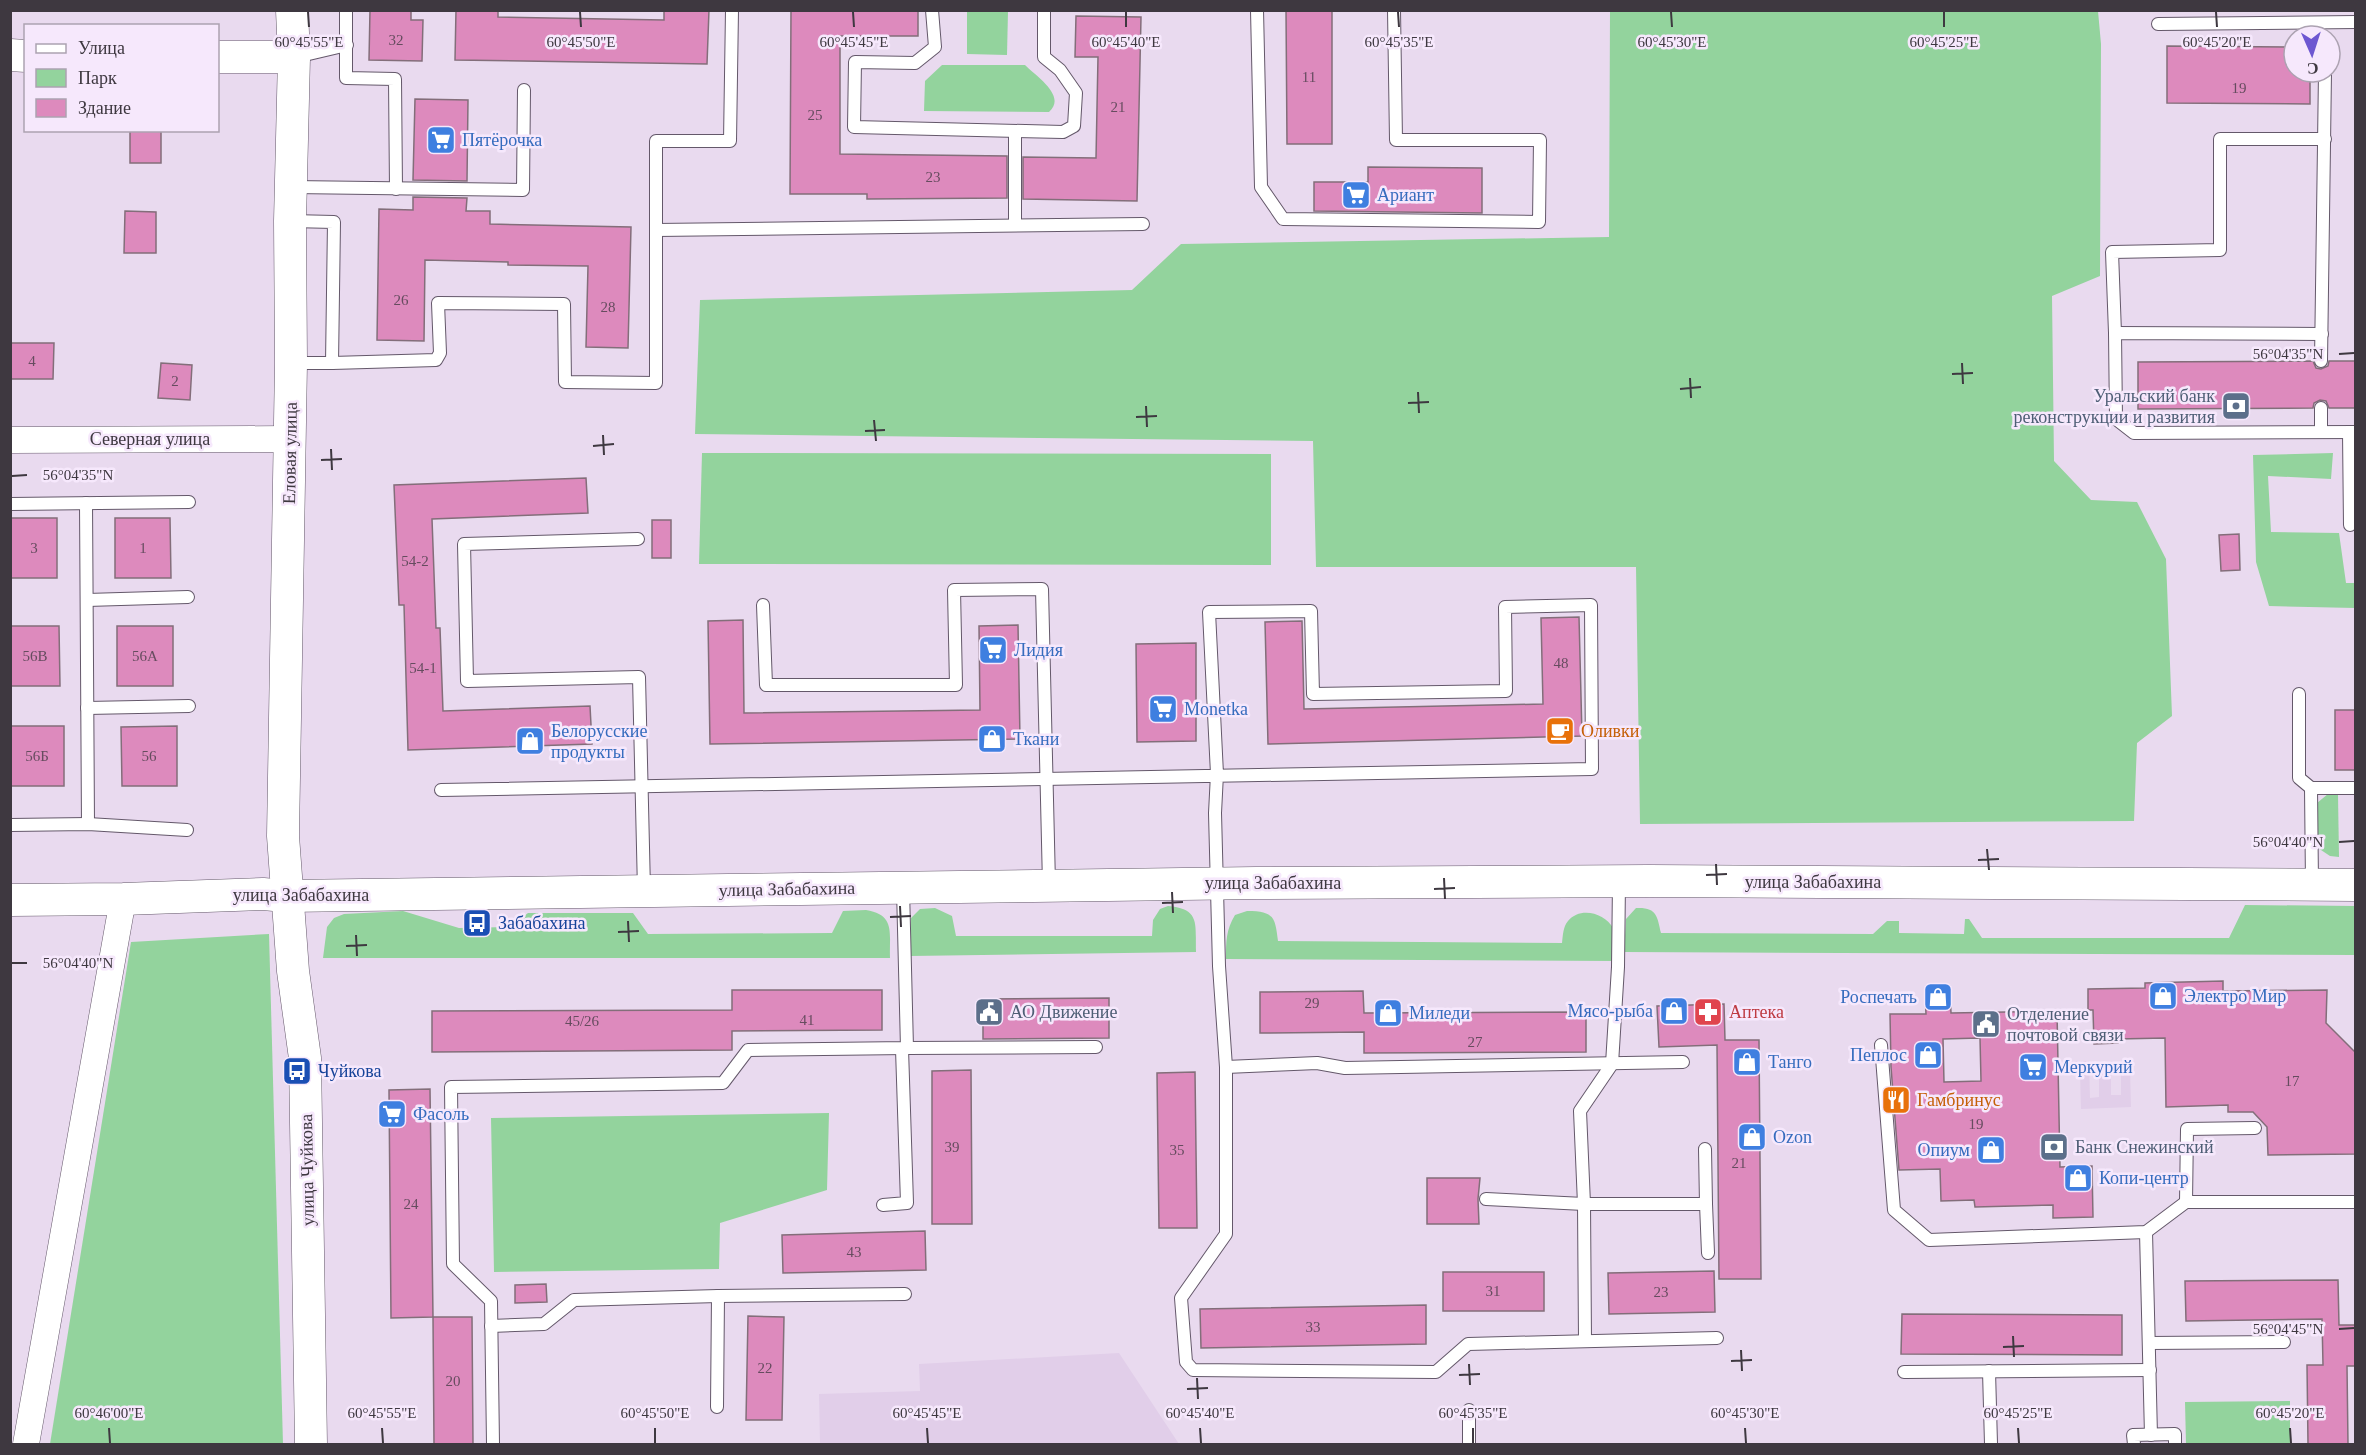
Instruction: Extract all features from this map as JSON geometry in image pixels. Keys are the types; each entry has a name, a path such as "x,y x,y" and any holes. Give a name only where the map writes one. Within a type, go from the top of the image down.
{"street":[{"name":"Еловая улица","path":"286,896 283,836 291,363 290,221 294,57 292,10"},
{"path":"219,57 294,57"},
{"name":"Северная улица","path":"10,440 289,439"},
{"name":"улица Забабахина","path":"10,900 263,894 286,896 1217,883 1619,881 2355,885"},
{"name":"улица Чуйкова","path":"286,896 305,1058 311,1444"},
{"path":"26,1444 123,899"}],"lane":[{"path":"346,10 346,78 395,79 396,189"},
{"path":"291,363 436,360 440,352 438,303 564,304 565,382 656,383 657,141 730,141 732,10"},
{"path":"932,10 935,47 915,63 855,62 854,127 1062,132 1074,126 1076,93 1060,70 1044,57 1044,10"},
{"path":"1257,10 1261,187 1283,219 1539,222 1540,140 1396,140 1394,10"},
{"path":"2158,24 2355,22"},
{"path":"294,57 347,45"},
{"path":"2321,361 2325,84"},
{"path":"291,187 523,190 524,90"},
{"path":"1015,131 1015,225"},
{"path":"2325,139 2220,139 2220,250 2112,252 2116,419 2134,433 2352,432 2350,525"},
{"path":"290,221 334,222 332,363"},
{"path":"656,230 1143,224"},
{"path":"2115,333 2322,333"},
{"path":"2321,408 2321,432"},
{"path":"10,504 189,502"},
{"path":"86,503 88,824"},
{"path":"638,539 464,544 467,681 639,677 644,891"},
{"path":"763,605 766,685 956,685 954,590 1042,590 1049,885"},
{"path":"87,600 188,597"},
{"path":"441,790 1217,774 1592,769 1591,605 1505,607 1506,691 1313,694 1311,611 1209,612 1217,774 1215,813 1219,966 1226,1067 1226,1234 1181,1298 1186,1362 1193,1370 1436,1372 1468,1344 1717,1338"},
{"path":"2299,694 2300,778 2311,788 2355,788"},
{"path":"87,708 189,706"},
{"path":"2311,788 2312,884"},
{"path":"10,825 88,824 187,830"},
{"path":"1585,1340 1584,1204 1580,1111 1612,1064 1618,967 1619,881"},
{"path":"883,1205 907,1203 903,888"},
{"path":"1881,1045 1894,1210 1929,1240 2146,1232 2186,1202 2355,1202"},
{"path":"493,1444 490,1301 453,1264 451,1087 723,1083 748,1050 1096,1047"},
{"path":"1226,1067 1317,1063 1345,1068 1683,1062"},
{"path":"2186,1202 2187,1129 2255,1128"},
{"path":"1705,1149 1708,1253"},
{"path":"1486,1199 1584,1204 1706,1204"},
{"path":"2146,1232 2151,1435"},
{"path":"491,1326 544,1324 574,1300 905,1294"},
{"path":"717,1407 718,1296"},
{"path":"2149,1343 2284,1342"},
{"path":"1904,1372 2150,1370"},
{"path":"1989,1371 1991,1444"},
{"path":"1469,1410 1469,1444"},
{"path":"2134,1444 2133,1435 2175,1434 2175,1444"}],"shaded area":[{"path":"2089,1061 2090,1098 2099,1097 2099,1072 2111,1072 2111,1095 2121,1095 2121,1069 2130,1069 2131,1107 2081,1109 2080,1072 2066,1072 2066,1062"},
{"path":"1119,1353 1179,1444 820,1444 819,1394 920,1391 919,1364"}],"green space":[{"path":"967,11 1008,11 1007,55 967,54"},
{"path":"1610,11 2098,11 2101,44 2100,276 2052,296 2054,461 2091,500 2137,502 2166,559 2172,716 2137,743 2134,821 1640,824 1636,567 1316,567 1313,441 695,434 700,300 1132,290 1181,244 1609,237"},
{"path":"942,65 1025,65 1048,87 1055,100 1054,106 1049,112 924,111 925,81"},
{"path":"702,453 1271,454 1271,565 699,564"},
{"path":"2333,453 2331,479 2268,476 2271,532 2339,533 2346,583 2355,583 2355,608 2269,606 2256,562 2253,455"},
{"path":"2328,794 2338,795 2339,857 2330,856 2318,848 2317,803"},
{"path":"2245,905 2355,906 2355,955 1624,952 1626,919 1636,908 1648,909 1655,914 1661,933 1873,934 1887,921 1899,921 1899,933 1964,934 1965,919 1969,919 1982,938 2229,938"},
{"path":"1168,906 1191,914 1195,926 1196,952 910,956 911,918 920,909 935,908 952,916 956,936 1152,936 1153,920 1160,909"},
{"path":"403,911 459,928 510,927 528,913 633,913 648,934 832,933 843,911 876,912 887,921 890,933 890,958 323,958 327,927 334,918 344,914"},
{"path":"1247,911 1263,912 1272,917 1278,941 1562,943 1564,928 1573,916 1592,913 1604,918 1615,932 1616,961 1226,959 1227,936 1232,920 1235,915"},
{"path":"269,934 283,1444 50,1444 131,942"},
{"path":"829,1113 827,1190 720,1223 719,1269 494,1272 491,1118"},
{"path":"2290,1401 2290,1444 2186,1444 2185,1402"}],"building":[{"path":"370,10 411,10 411,20 423,20 422,61 369,60"},
{"path":"456,10 498,10 498,17 664,20 664,10 709,10 707,64 455,60"},
{"path":"791,10 918,10 918,36 840,36 840,154 1007,156 1007,198 867,199 867,194 790,194"},
{"path":"1286,10 1332,10 1332,144 1287,144"},
{"path":"1076,16 1141,17 1137,201 1023,199 1023,157 1096,158 1098,57 1075,57"},
{"path":"2167,46 2282,47 2282,84 2310,84 2310,104 2167,103"},
{"name":"Пятёрочка","path":"415,99 468,100 467,181 413,180"},
{"path":"130,132 161,132 161,163 130,163"},
{"path":"1368,167 1482,168 1482,213 1314,211 1314,182 1368,182"},
{"path":"413,197 467,198 466,211 490,211 490,224 631,227 628,348 586,347 588,266 508,265 508,262 425,260 424,341 377,340 379,209 413,210"},
{"path":"125,211 156,212 156,253 124,253"},
{"path":"10,343 54,343 53,379 10,379"},
{"path":"2313,361 2316,368 2321,369 2328,366 2329,361 2355,361 2355,408 2329,408 2326,401 2320,400 2314,403 2313,408 2138,409 2138,362"},
{"path":"161,363 192,365 190,400 158,398"},
{"path":"586,478 588,513 432,519 436,628 440,628 443,711 590,706 592,744 408,750 404,605 399,605 394,485"},
{"path":"10,518 57,518 57,578 10,578"},
{"path":"115,518 170,518 171,578 115,578"},
{"path":"652,520 671,520 671,558 652,558"},
{"path":"2239,534 2240,570 2221,571 2219,535"},
{"path":"1579,617 1582,736 1268,744 1265,622 1302,621 1304,709 1543,704 1541,618"},
{"path":"743,620 744,713 980,710 979,626 1018,625 1020,739 710,744 708,621"},
{"path":"10,626 59,626 60,686 10,686"},
{"path":"117,626 173,626 173,686 117,686"},
{"path":"1196,643 1196,741 1137,742 1136,644"},
{"path":"2335,710 2355,710 2355,770 2335,770"},
{"path":"10,726 64,726 64,786 10,786"},
{"path":"177,726 177,786 122,786 121,727"},
{"path":"2223,981 2223,991 2327,990 2326,1023 2355,1052 2355,1154 2268,1155 2267,1127 2253,1112 2228,1112 2228,1105 2166,1107 2165,1038 2118,1039 2118,1043 2094,1044 2093,1010 2088,1010 2088,989 2145,988 2145,983"},
{"path":"732,990 882,990 882,1030 732,1031 732,1050 432,1052 432,1011 732,1010"},
{"path":"1363,991 1364,1013 1586,1012 1586,1052 1364,1053 1364,1032 1260,1033 1260,992"},
{"path":"1950,992 1951,1013 2057,1011 2060,1167 2092,1166 2093,1217 2053,1218 2053,1205 1975,1207 1974,1200 1941,1201 1940,1169 1899,1170 1891,1067 1890,1014 1926,1014 1925,993","holes":["1980,1038 1981,1081 1944,1082 1943,1039"]},
{"path":"1109,998 1109,1038 983,1039 983,999"},
{"path":"1724,1004 1725,1040 1759,1040 1761,1279 1719,1279 1717,1045 1659,1047 1657,1006"},
{"path":"971,1070 972,1224 932,1224 932,1071"},
{"path":"1195,1072 1197,1228 1159,1228 1157,1073"},
{"path":"430,1089 433,1317 391,1318 389,1090"},
{"path":"1427,1178 1480,1178 1479,1224 1427,1224"},
{"path":"925,1231 926,1270 783,1273 782,1235"},
{"path":"1714,1271 1715,1312 1609,1314 1608,1273"},
{"path":"1443,1272 1544,1272 1544,1311 1443,1311"},
{"path":"2338,1280 2339,1325 2355,1325 2355,1366 2347,1366 2348,1444 2308,1444 2307,1365 2323,1365 2322,1319 2186,1321 2185,1281"},
{"path":"546,1284 547,1302 515,1303 515,1285"},
{"path":"1426,1305 1426,1344 1201,1348 1200,1309"},
{"path":"1902,1314 2122,1315 2122,1355 1901,1354"},
{"path":"748,1316 784,1317 782,1420 746,1420"},
{"path":"433,1317 472,1317 473,1444 434,1444"}],"place":[{"name":"Пятёрочка","path":"441,140"},
{"name":"Ариант","path":"1356,195"},
{"name":"Уральский банк реконструкции и развития","path":"2236,406"},
{"name":"Лидия","path":"993,650"},
{"name":"Monetka","path":"1163,709"},
{"name":"Оливки","path":"1560,731"},
{"name":"Ткани","path":"992,739"},
{"name":"Белорусские продукты","path":"530,741"},
{"name":"Забабахина","path":"477,923"},
{"name":"Электро Мир","path":"2163,996"},
{"name":"Роспечать","path":"1938,997"},
{"name":"Мясо-рыба","path":"1674,1011"},
{"name":"АО Движение","path":"989,1012"},
{"name":"Аптека","path":"1708,1012"},
{"name":"Миледи","path":"1388,1013"},
{"name":"Отделение почтовой связи","path":"1986,1024"},
{"name":"Пеплос","path":"1928,1055"},
{"name":"Танго","path":"1747,1062"},
{"name":"Меркурий","path":"2033,1067"},
{"name":"Чуйкова","path":"297,1071"},
{"name":"Гамбринус","path":"1896,1100"},
{"name":"Фасоль","path":"392,1114"},
{"name":"Ozon","path":"1752,1137"},
{"name":"Банк Снежинский","path":"2054,1147"},
{"name":"Опиум","path":"1991,1150"},
{"name":"Копи-центр","path":"2078,1178"}]}
